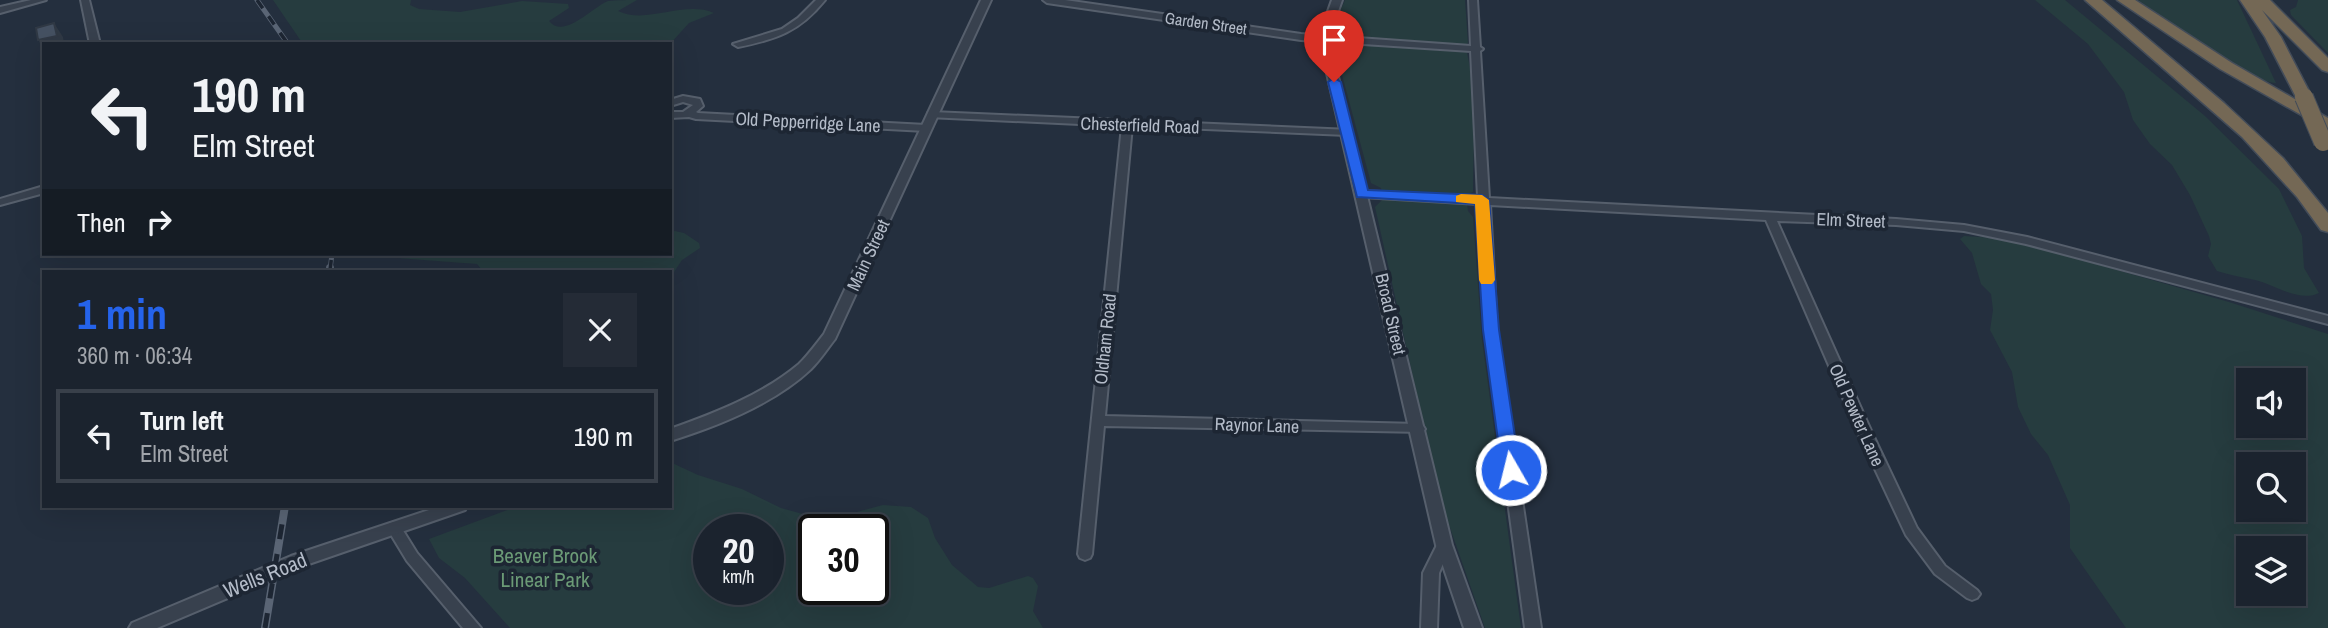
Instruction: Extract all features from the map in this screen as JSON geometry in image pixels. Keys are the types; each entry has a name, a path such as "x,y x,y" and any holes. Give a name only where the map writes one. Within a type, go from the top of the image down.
{"highway":[{"path":"2080,0 2125,37 2158,56"},
{"path":"2093,0 2254,138 2298,184 2328,226"},
{"path":"2125,0 2216,60 2327,140"},
{"path":"2248,0 2273,37 2327,140"},
{"path":"2261,0 2328,67"}],"street":[{"path":"0,10 42,0"},
{"path":"85,0 95,42"},
{"path":"738,44 785,33 821,0"},
{"name":"Main Street","path":"672,434 761,396 804,368 817,352 838,319 986,0"},
{"name":"Garden Street","path":"1046,0 1325,39 1478,50"},
{"path":"1325,39 1337,0"},
{"path":"1473,0 1478,50 1482,200 1491,330 1533,628"},
{"name":"Broad Street","path":"1325,39 1444,545 1473,628"},
{"path":"672,102 683,99 696,101 698,106 690,113"},
{"name":"Old Pepperridge Lane","path":"672,115 690,113 696,116 926,128"},
{"name":"Chesterfield Road","path":"932,115 1348,132"},
{"name":"Oldham Road","path":"1085,554 1126,124"},
{"path":"0,202 42,190"},
{"name":"Elm Street","path":"1362,194 1896,222 1976,230 2328,320"},
{"name":"Old Pewter Lane","path":"1770,217 1870,446 1911,531 1940,570 1972,594"},
{"name":"Raynor Lane","path":"1097,421 1418,429"},
{"path":"454,508 394,528 412,557 473,628"},
{"name":"Wells Road","path":"138,628 285,566 394,528"},
{"path":"1429,628 1432,573 1444,545"}],"green space":[{"path":"273,0 411,0 410,5 419,9 460,12 522,1 568,4 569,8 549,21 555,26 563,27 608,1 637,0 618,11 629,15 690,9 714,13 689,23 672,42 302,42"},
{"path":"1345,0 1465,0 1468,43 1465,45 1472,81 1474,118 1473,192 1466,195 1468,211 1473,217 1482,340 1521,628 1485,628 1441,502 1375,207 1382,200 1381,188 1371,183 1334,45 1340,42 1334,25"},
{"path":"2035,0 2065,0 2205,116 2279,189 2302,236 2304,268 2319,293 2303,296 2217,271 2208,256 2211,244 2209,236 2190,195 2172,165 2150,144 2133,120 2124,92 2088,44"},
{"path":"2138,0 2237,0 2276,83 2228,62"},
{"path":"2298,0 2328,0 2328,53 2291,15 2290,10 2296,7"},
{"path":"672,230 684,233 699,243 700,248 682,260 672,275 672,270 482,270 477,264 370,256 672,256"},
{"path":"1964,236 1999,238 2229,302 2328,334 2328,628 2126,628 2070,548 2070,505 2048,455 2031,434 2018,407 2012,372 1990,330 1993,310 1991,294 1981,284 1972,253 1960,239"},
{"name":"Beaver Brook Linear Park","path":"672,463 698,475 742,489 781,508 803,514 798,514 798,605 889,605 889,514 849,514 883,505 911,507 928,518 935,538 952,565 978,587 989,588 1028,576 1033,578 1038,586 1033,611 1043,628 510,628 465,578 439,558 429,539 513,508 672,508"}],"building":[{"path":"54,23 57,36 38,40 36,28"}],"railway":[{"path":"257,0 287,42"},
{"path":"330,270 332,256"},
{"path":"265,628 285,508"}],"slow traffic":[{"path":"1461,199 1482,200 1487,280"}],"route":[{"path":"1334,82 1362,194 1482,200 1491,330 1511,470"}]}
